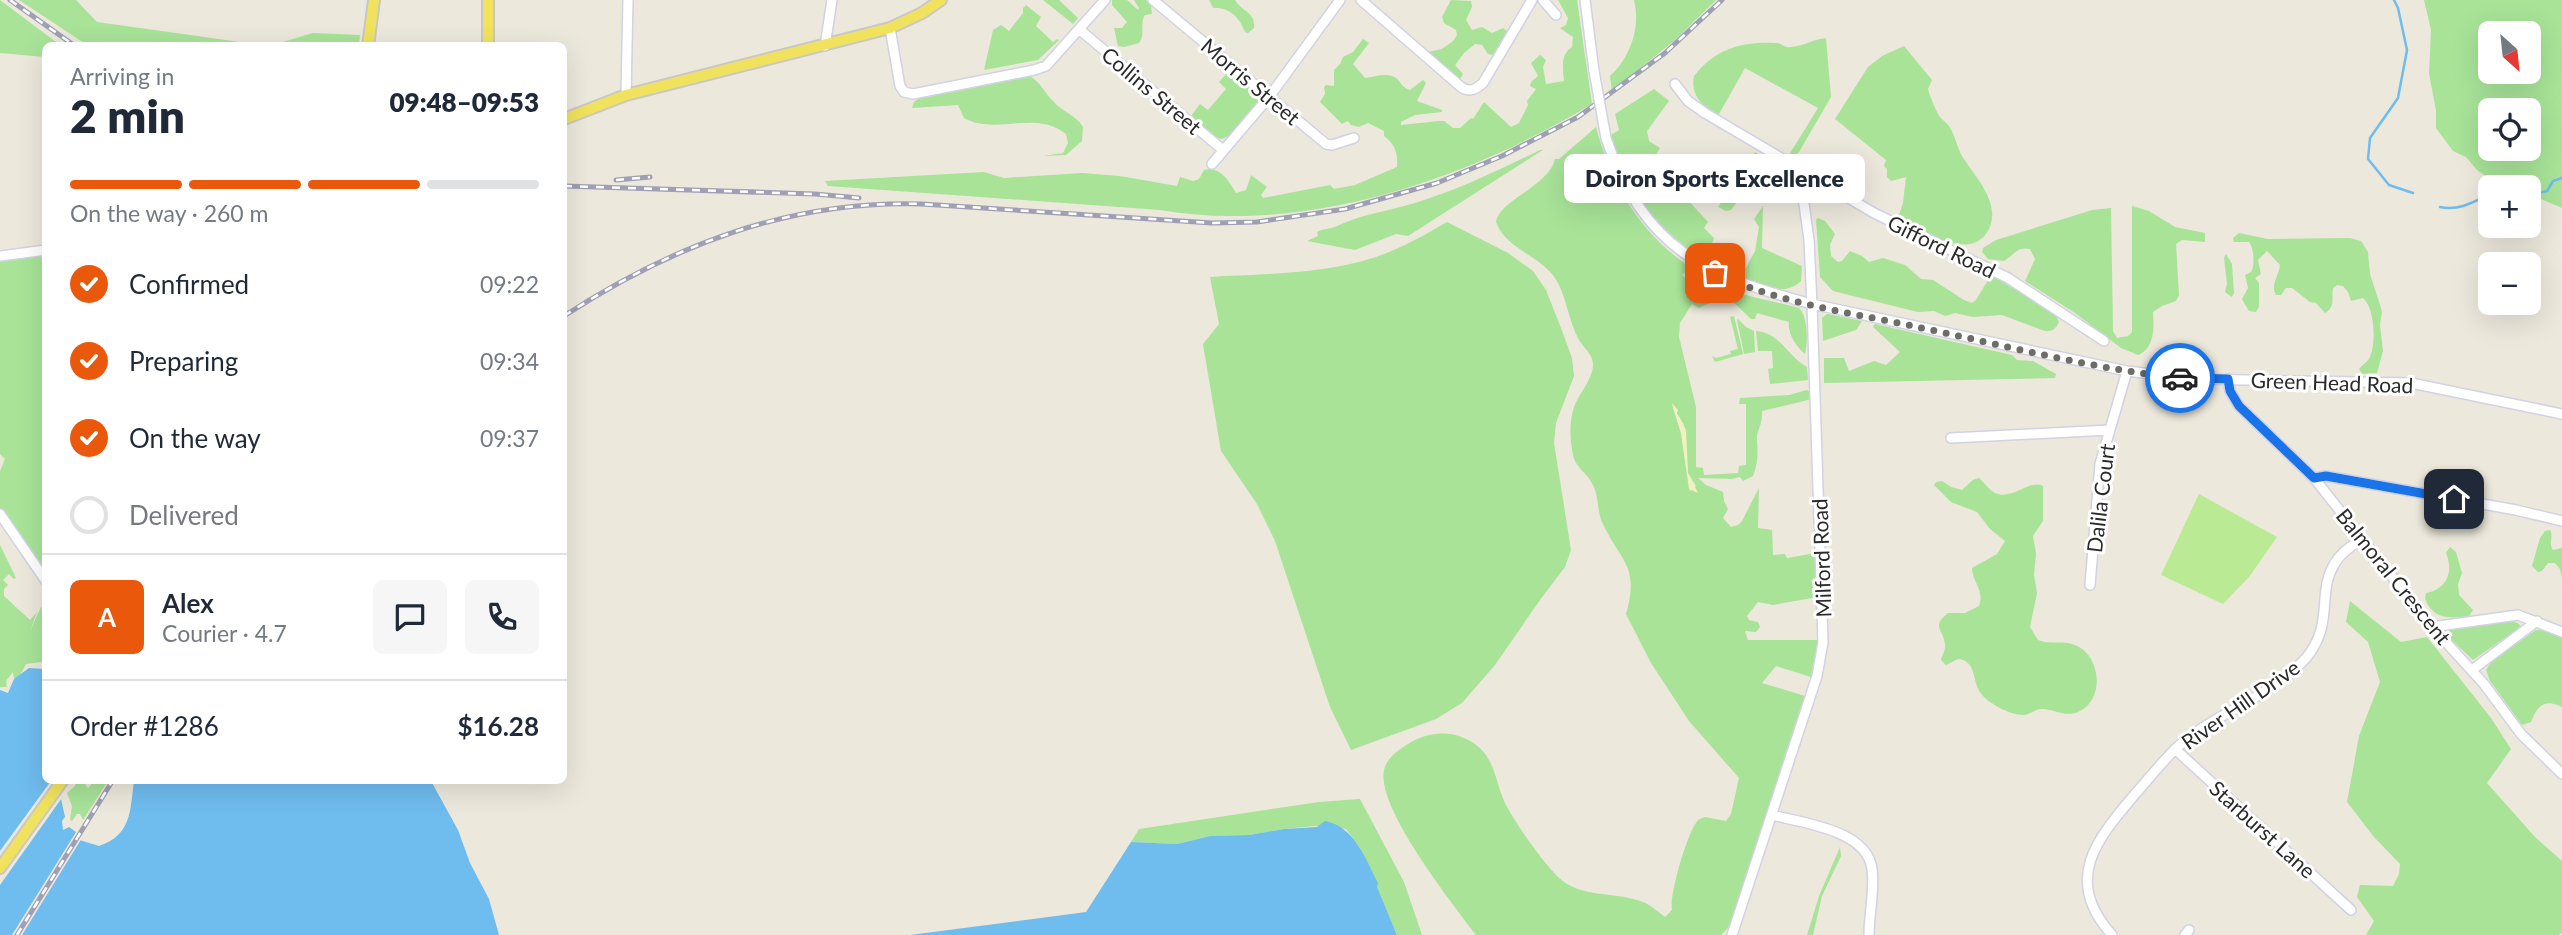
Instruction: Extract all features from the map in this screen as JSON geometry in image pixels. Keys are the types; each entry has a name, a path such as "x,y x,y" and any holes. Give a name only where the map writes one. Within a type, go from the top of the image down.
{"main road":[{"path":"369,42 374,0"},
{"path":"488,0 488,42"},
{"path":"567,118 626,95 890,28 922,13 941,0"},
{"path":"0,868 60,784"}],"street":[{"path":"626,95 628,0"},
{"path":"825,46 832,0"},
{"path":"890,28 900,86 904,92 913,94 1034,70 1050,63 1105,0"},
{"name":"Morris Street","path":"1153,0 1328,145 1354,138"},
{"path":"1212,163 1269,97 1340,0"},
{"path":"1361,0 1461,87 1471,90 1479,87 1487,77 1532,0"},
{"path":"1543,0 1556,15"},
{"name":"Green Head Road","path":"1585,0 1606,138 1619,174 1637,205 1657,229 1682,252 1732,280 1812,304 2127,371 2192,379 2411,383 2562,414"},
{"name":"Collins Street","path":"1080,30 1223,150"},
{"name":"Gifford Road","path":"1675,84 1686,100 1696,107 1874,213 2008,278 2104,341"},
{"name":"Milford Road","path":"1732,935 1819,670 1823,642 1809,240 1800,168"},
{"path":"0,256 42,251"},
{"name":"Dalila Court","path":"2090,585 2100,464 2127,371"},
{"name":"Balmoral Crescent","path":"2228,379 2230,391 2239,406 2314,478 2432,627 2472,670 2521,734 2562,774"},
{"path":"1951,438 2110,430"},
{"path":"2314,478 2322,476 2353,481 2516,510 2562,521"},
{"path":"0,514 42,575"},
{"name":"River Hill Drive","path":"2112,935 2094,912 2087,892 2087,877 2093,851 2110,824 2175,750 2196,733 2284,677 2306,657 2323,628 2330,571 2341,555 2362,538"},
{"path":"2432,627 2511,614 2562,632"},
{"path":"2472,670 2537,621"},
{"name":"Starburst Lane","path":"2175,750 2351,909"},
{"path":"1772,815 1836,832 1865,851 1873,873 1869,935"}],"green space":[{"path":"0,0 56,42 42,42 42,57 0,53"},
{"path":"19,0 76,0 97,22 240,42 82,42"},
{"path":"1043,0 1059,0 1078,18 1073,24"},
{"path":"1112,0 1127,0 1138,10 1134,0 1146,0 1151,6 1152,14 1143,18 1139,43 1118,46 1114,28 1122,28 1127,22 1112,5"},
{"path":"1209,0 1235,0 1251,15 1254,28 1248,33 1245,32 1233,14 1224,9 1213,8"},
{"path":"1451,0 1471,1 1472,7 1466,20 1472,30 1482,27 1492,33 1503,28 1507,31 1493,55 1488,54 1482,45 1475,44 1464,53 1455,65 1463,74 1460,79 1428,52 1442,49 1457,35 1456,30 1444,23 1442,17"},
{"path":"1558,0 1577,0 1592,104 1493,156 1384,194 1328,207 1271,215 1215,216 828,186 825,181 984,172 1004,178 1082,173 1120,176 1177,186 1180,177 1193,181 1199,179 1204,170 1210,169 1219,172 1236,193 1246,190 1251,175 1267,187 1261,195 1263,198 1330,185 1334,189 1355,185 1397,167 1397,157 1395,149 1384,136 1384,131 1368,123 1359,127 1348,121 1342,124 1320,102 1325,94 1324,87 1334,86 1334,70 1343,57 1353,52 1363,39 1369,43 1353,64 1365,78 1392,76 1410,90 1423,80 1426,83 1417,101 1442,112 1415,115 1401,122 1401,125 1444,121 1453,128 1460,128 1473,119 1484,102 1511,127 1519,123 1528,105 1527,101 1536,89 1530,86 1538,76 1531,63 1540,55 1546,60 1543,67 1546,84 1564,81 1564,58 1572,47 1573,37 1560,28 1566,25 1568,18"},
{"path":"1634,0 1716,0 1675,40 1612,91 1610,76 1628,51 1635,31"},
{"path":"2424,0 2562,0 2562,208 2541,199 2541,175 2485,175 2466,157 2453,151 2436,128 2436,110 2429,74 2431,30"},
{"path":"1026,5 1041,17 1036,26 1053,42 1059,40 1038,60 984,70 993,30 1001,25 1009,31"},
{"path":"313,33 360,35 359,42 283,42"},
{"path":"1826,38 1831,97 1799,152 1794,156 1789,155 1818,108 1745,68 1718,116 1696,95 1694,76 1720,53 1741,45 1778,43 1791,47"},
{"path":"1904,46 1932,80 1928,89 1937,112 1951,130 1962,156 1981,183 1990,203 1991,224 1986,234 1977,242 1955,244 1930,235 1898,218 1906,177 1891,181 1884,166 1886,160 1835,119 1868,67 1882,56"},
{"path":"1229,71 1261,98 1230,136 1221,139 1191,116 1200,104 1208,110 1226,89 1219,82"},
{"path":"1030,76 1057,105 1083,127 1082,141 1066,155 1043,156 1063,153 1068,143 1066,134 1042,123 977,123 964,118 958,105 912,108 919,98"},
{"path":"1654,89 1669,101 1647,131 1649,141 1660,148 1648,167 1673,184 1708,222 1704,228 1714,238 1710,248 1727,259 1719,269 1665,229 1639,197 1619,158 1611,135 1619,130 1615,114"},
{"path":"1596,127 1617,184 1649,231 1669,251 1717,283 1746,295 1799,308 1806,323 1805,354 1789,331 1789,322 1757,313 1755,319 1751,319 1730,299 1718,299 1699,308 1692,304 1680,323 1679,337 1696,407 1696,467 1703,468 1704,475 1738,473 1739,466 1746,465 1746,404 1739,404 1740,398 1789,395 1807,390 1812,399 1762,411 1757,437 1757,463 1753,476 1743,481 1740,477 1698,478 1706,485 1723,492 1728,509 1723,518 1731,527 1742,521 1759,488 1758,528 1772,530 1773,555 1785,554 1787,558 1816,553 1818,597 1773,605 1758,602 1747,616 1749,620 1758,622 1760,627 1756,632 1745,631 1748,640 1818,640 1811,677 1776,666 1762,683 1805,696 1729,927 1721,935 1476,935 1418,855 1392,807 1385,787 1384,770 1388,762 1408,744 1421,737 1436,734 1464,738 1482,750 1488,758 1509,811 1558,877 1577,889 1643,902 1665,917 1672,910 1673,892 1680,865 1696,823 1705,817 1726,821 1731,814 1739,778 1689,721 1651,663 1626,614 1630,598 1630,574 1602,522 1593,485 1574,459 1571,419 1576,402 1593,369 1592,360 1576,334 1562,292 1553,275 1508,240 1496,222 1506,207 1544,177 1555,159 1559,159","holes":["1695,272 1724,289 1716,297 1698,292 1705,282 1696,277 1685,278 1682,275","1672,405 1684,425 1688,473 1696,486 1690,491 1681,433"]},
{"path":"1543,150 1408,236 1396,234 1355,250 1307,241 1318,236 1317,232 1322,230 1447,192"},
{"path":"1755,152 1765,158 1751,183 1731,210 1718,207"},
{"path":"1775,164 1788,174 1796,195 1775,199 1773,184 1779,176 1775,173"},
{"path":"1763,206 1762,248 1802,266 1801,281 1785,289 1767,288 1731,274 1738,266 1746,268 1755,251 1759,227 1754,219"},
{"path":"2132,206 2149,211 2175,227 2205,233 2205,242 2182,240 2176,244 2179,295 2176,301 2153,312 2150,343 2144,352 2138,355 2121,348 2075,313 2025,281 2035,259 2030,249 2019,250 2004,261 1988,259 1982,252 1983,248 1996,240 2092,210 2111,208 2113,331 2117,338 2128,336 2132,332"},
{"path":"1818,218 1825,221 1835,234 1830,245 1831,256 1838,262 1850,251 1869,262 1883,258 1905,265 1921,279 1933,280 1972,303 1991,275 2055,313 2059,322 2054,329 2045,331 2002,315 1973,317 1955,313 1945,316 1934,311 1918,312 1833,291 1820,277"},
{"path":"1447,222 1508,253 1533,271 1546,290 1561,328 1572,358 1574,376 1556,423 1554,443 1571,550 1565,567 1495,665 1462,703 1436,719 1351,750 1330,707 1275,541 1257,504 1221,451 1203,344 1219,324 1210,277 1292,272 1354,263 1393,251"},
{"path":"2239,233 2268,239 2350,238 2361,241 2368,252 2370,274 2382,311 2380,325 2383,351 2377,373 2362,374 2359,369 2369,359 2372,351 2374,335 2370,309 2363,298 2351,301 2343,286 2337,285 2333,288 2332,305 2325,313 2316,303 2310,302 2292,288 2286,288 2281,295 2276,295 2274,284 2280,265 2267,251 2258,260 2261,274 2255,278 2259,283 2259,307 2256,312 2249,311 2242,299 2248,288 2245,275 2251,272 2253,253 2249,242 2234,242 2233,238"},
{"path":"42,250 42,577 0,514 0,471 5,459 0,454 0,256"},
{"path":"2226,254 2232,264 2232,297 2225,292"},
{"path":"1827,314 1862,321 1856,330 1823,341 1822,318"},
{"path":"1734,316 1743,354 1715,362 1712,356 1716,358 1731,354 1730,351 1738,349 1730,317"},
{"path":"1738,319 1754,331 1755,352 1744,354"},
{"path":"1875,324 2012,355 2017,360 2033,361 2056,374 2055,378 1824,383 1824,358 1844,358 1849,371 1874,361 1886,365 1900,352 1873,327"},
{"path":"1756,331 1778,340 1807,367 1808,380 1770,384 1768,369 1773,368 1772,351 1758,351"},
{"path":"1979,478 1995,493 2002,495 2032,485 2043,486 2043,521 2033,536 2037,593 2030,627 2038,640 2075,645 2084,650 2090,658 2095,667 2096,687 2088,705 2080,711 2066,714 2040,709 2023,715 2006,711 1980,692 1968,663 1958,659 1946,665 1941,660 1945,646 1939,628 1940,622 1948,613 1965,613 1979,606 1980,595 1972,568 1997,554 2005,541 1990,529 1977,512 1951,502 1934,485 1942,481 1962,490"},
{"path":"2199,494 2277,537 2249,577 2223,604 2161,575"},
{"path":"2550,530 2553,550 2562,548 2562,579 2560,569 2555,563 2548,563 2538,572 2532,566 2540,538 2545,531"},
{"path":"0,545 16,578 9,574 3,580 8,585 4,589 4,596 30,620 37,612 30,631 42,608 42,662 26,664 19,677 14,679 13,672 6,681 7,687 0,687"},
{"path":"2450,547 2456,552 2462,573 2458,584 2459,595 2473,610 2469,616 2437,614 2425,598 2426,593 2439,588 2447,579 2449,567 2446,553"},
{"path":"2350,601 2401,642 2427,637 2491,718 2511,749 2487,783 2535,837 2562,861 2562,933 2366,935 2374,921 2357,897 2360,885 2393,886 2400,864 2374,837 2347,802 2359,736 2380,682 2368,642 2346,622"},
{"path":"2509,621 2518,623 2521,627 2473,660 2441,630"},
{"path":"2536,630 2562,637 2562,707 2550,703 2542,705 2531,722 2522,725 2490,681 2486,670 2492,661"},
{"path":"85,784 88,788 91,784 106,784 83,820 80,814 77,814 72,821 72,806 67,793 75,786"},
{"path":"1360,799 1404,882 1422,935 1397,935 1360,848 1346,829 1315,826 1249,835 1210,836 1177,844 1131,842 1139,829 1319,802"},
{"path":"1840,847 1841,856 1822,896 1813,935 1807,935 1819,896"}],"sand":[{"path":"1672,403 1678,410 1686,430 1688,473 1698,493 1689,489 1681,433"}],"water":[{"path":"29,668 42,669 42,784 58,784 65,817 62,821 63,830 69,827 76,832 73,838 99,846 118,835 127,820 134,784 433,784 458,830 470,863 489,899 499,935 0,935 0,690 8,693 14,679"},
{"path":"1325,821 1344,830 1358,845 1378,883 1377,887 1397,935 910,935 1086,912 1131,842 1177,844 1210,836 1249,835 1317,827"}],"pier":[{"path":"49,784 61,784 64,795 0,885 0,851"},
{"path":"78,829 77,836 82,838 22,935 12,935"}],"waterway":[{"path":"2394,0 2407,50 2398,98 2370,138 2368,159 2389,185 2413,193"},
{"path":"2541,192 2547,191 2553,181 2562,178"},
{"path":"2440,207 2460,207 2478,200"}],"railway":[{"path":"10,0 69,42"},
{"path":"567,314 647,268 690,248 779,219 826,210 922,204 1212,223 1257,222 1345,209 1437,183 1502,156 1578,117 1665,53 1722,0"},
{"path":"616,180 650,177"},
{"path":"567,186 815,194 859,198"},
{"path":"17,935 111,784"}],"way so far":[{"path":"1715,273 1754,289 1812,304 2093,365 2180,378"}],"place":[{"name":"Doiron Sports Excellence","path":"1715,273"}],"route":[{"path":"2180,378 2228,379 2235,402 2314,478 2326,476 2454,499"}]}
